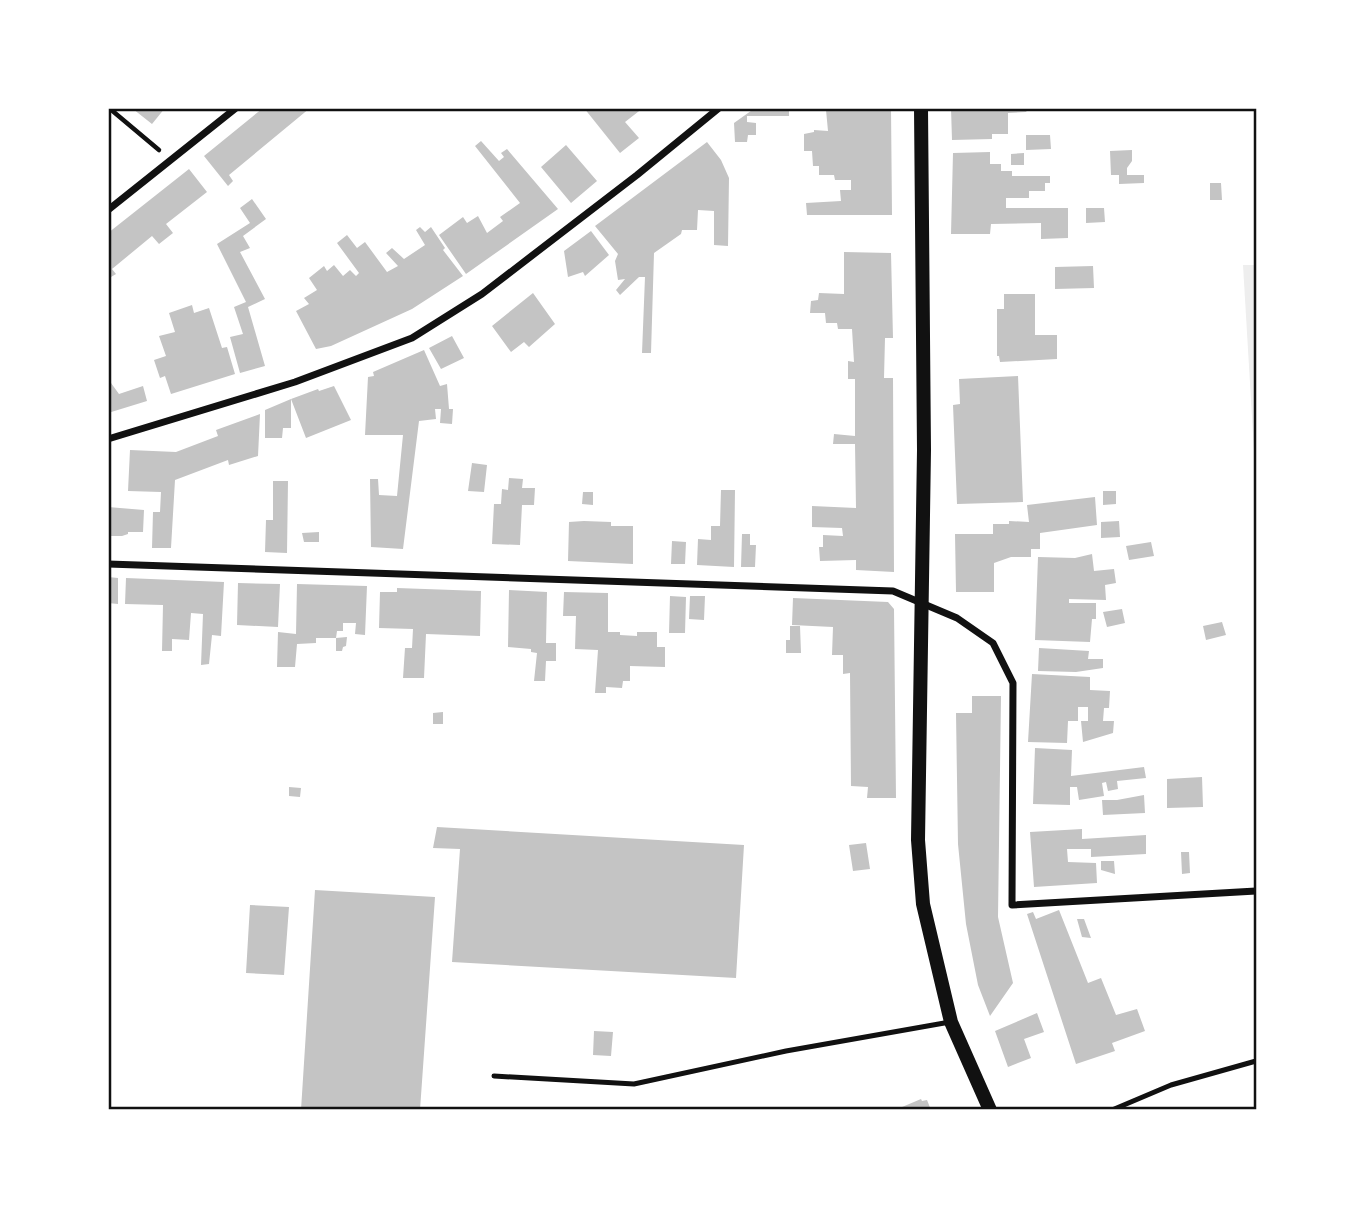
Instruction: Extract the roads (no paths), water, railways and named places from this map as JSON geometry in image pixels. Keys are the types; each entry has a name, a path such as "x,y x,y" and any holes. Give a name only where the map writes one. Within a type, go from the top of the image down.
{"main road":[{"path":"921,108 924,437 918,827 920,865 923,904 951,1022 990,1110"}],"street":[{"path":"108,210 236,108"},
{"path":"108,439 295,382 412,338 482,294 719,108"},
{"path":"108,564 892,591 957,618 993,643 1013,683 1012,905 1256,891"}],"lane":[{"path":"494,1076 634,1084 786,1051 951,1022"},
{"path":"1112,1110 1171,1085 1256,1061"}]}
